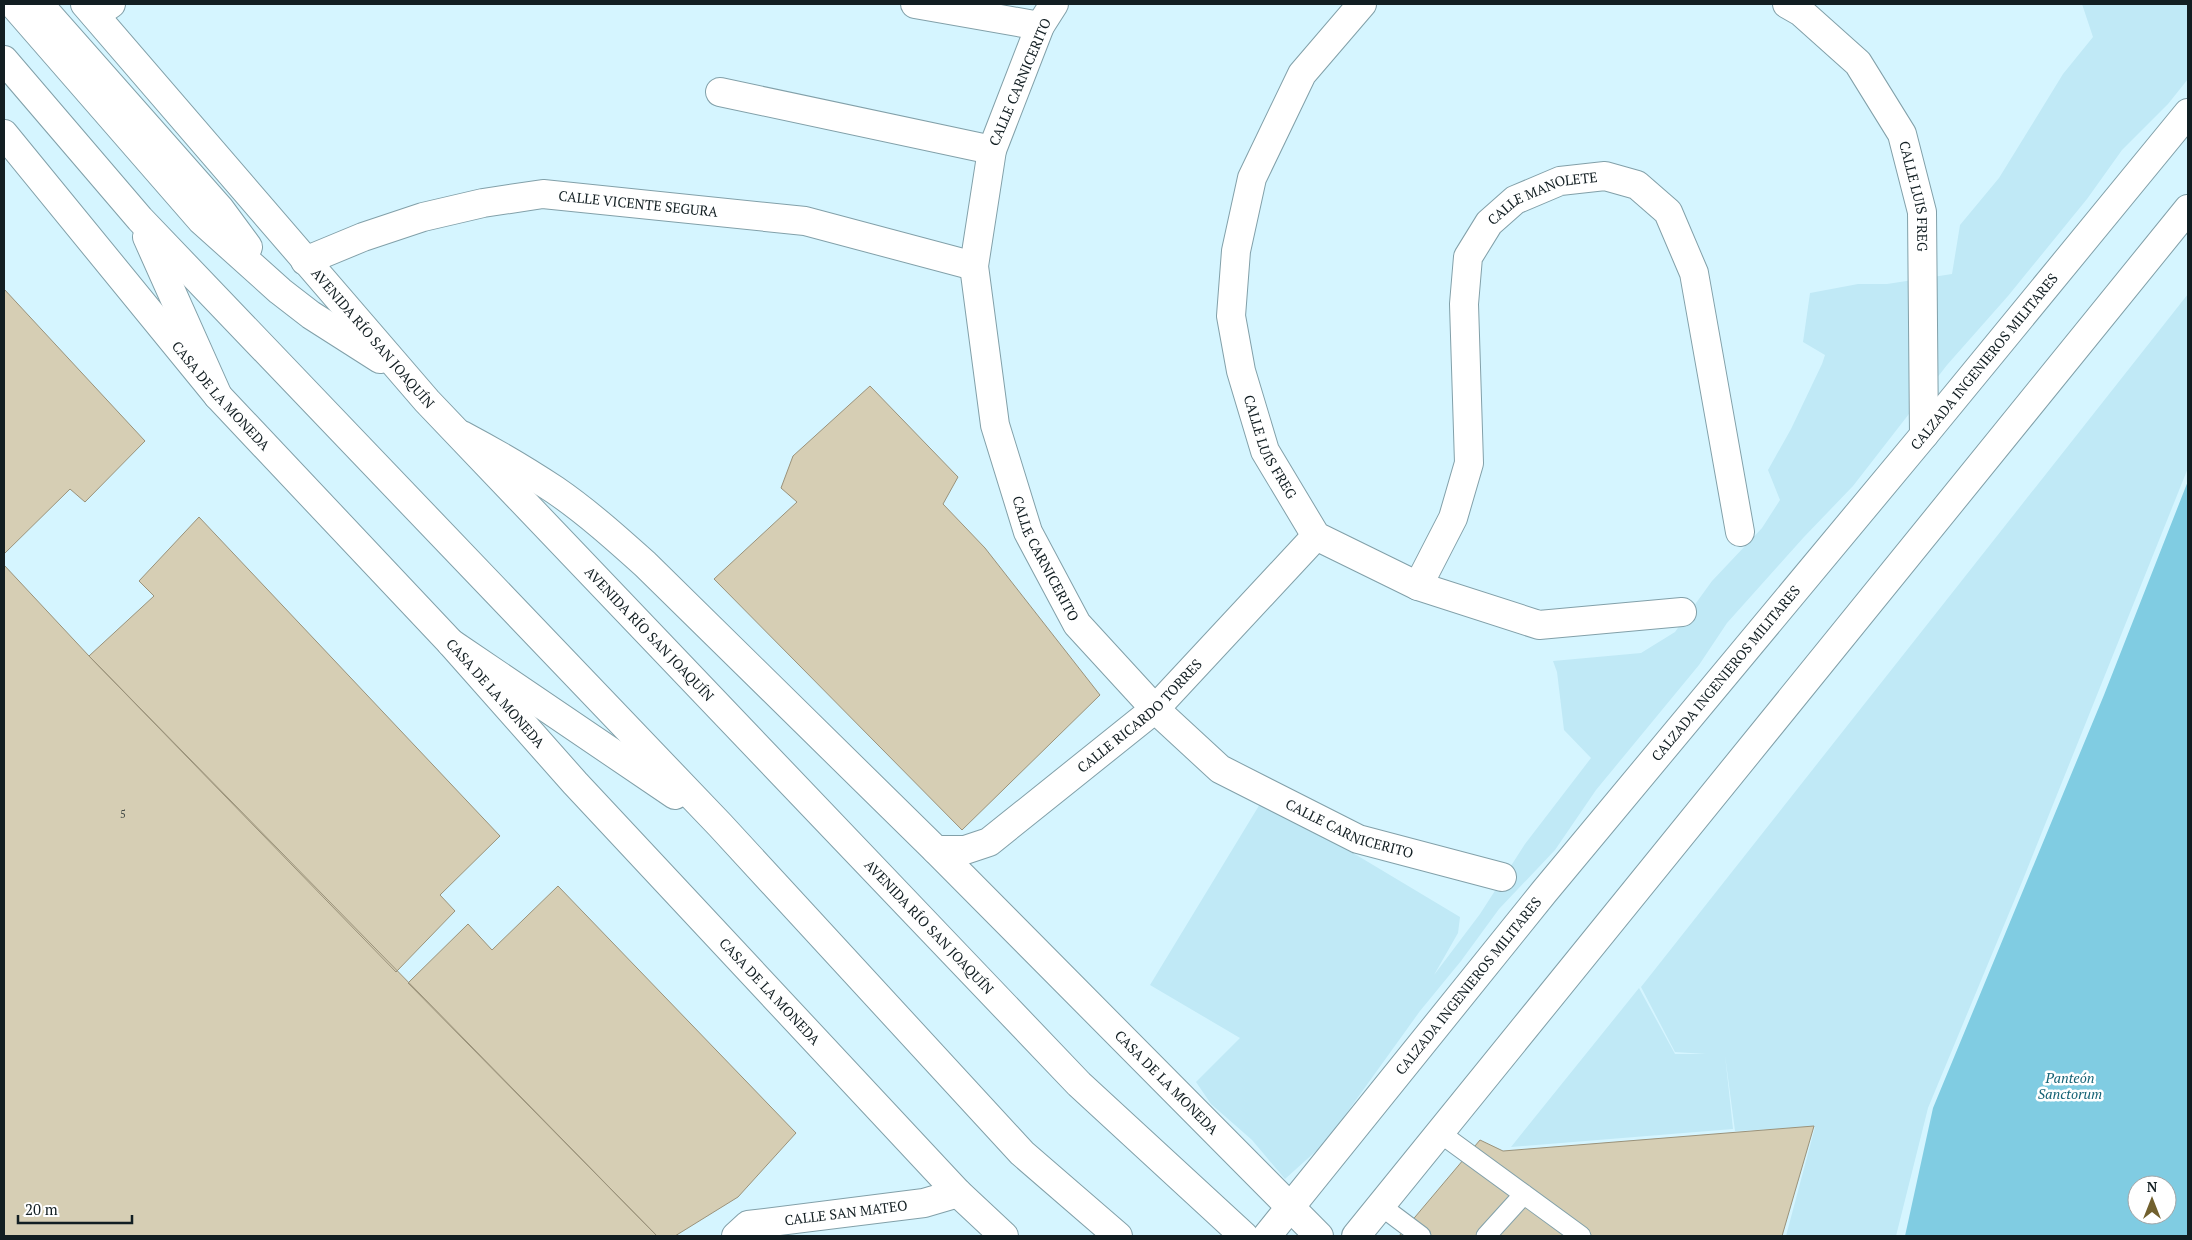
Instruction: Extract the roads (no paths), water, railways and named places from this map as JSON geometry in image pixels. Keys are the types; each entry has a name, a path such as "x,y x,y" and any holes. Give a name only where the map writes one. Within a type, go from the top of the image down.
{"main road":[{"path":"13,4 201,220 280,291 344,338 400,371"},
{"path":"39,4 220,209 280,291"},
{"path":"915,4 1040,26"},
{"name":"CALLE CARNICERITO","path":"1054,4 1040,26 992,150 974,266 994,425 1028,532 1077,624 1155,709 1220,769 1358,839 1502,877"},
{"name":"CALLE LUIS FREG","path":"1316,536 1265,451 1241,371 1231,316 1236,251 1252,178 1302,74 1362,4"},
{"name":"CALLE LUIS FREG","path":"1787,4 1801,12 1858,64 1902,134 1922,212 1924,435"},
{"name":"AVENIDA RÍO SAN JOAQUÍN","path":"97,7 305,260 400,371 1079,1084 1244,1236"},
{"path":"4,60 140,219 720,825 1022,1153 1118,1236"},
{"path":"720,92 992,150"},
{"name":"CALZADA INGENIEROS MILITARES","path":"1267,1236 1544,892 2188,114"},
{"name":"CASA DE LA MONEDA","path":"4,134 218,396 451,643 575,783 958,1193 1004,1236"},
{"name":"CALLE MANOLETE","path":"1418,586 1453,518 1469,463 1464,304 1468,257 1489,223 1515,200 1560,182 1605,176 1637,185 1668,212 1694,273 1740,532"},
{"name":"CALLE VICENTE SEGURA","path":"305,260 363,237 423,217 483,203 543,194 805,221 974,266"},
{"path":"1356,1236 2188,208"},
{"path":"140,219 218,396"},
{"name":"CASA DE LA MONEDA","path":"457,432 516,465 556,491 602,525 644,564 936,850 1319,1236"},
{"path":"1316,536 1418,586 1539,625 1682,612"},
{"name":"CALLE RICARDO TORRES","path":"936,850 965,850 989,842 1155,709 1316,536"},
{"path":"451,643 720,825"},
{"name":"CALLE SAN MATEO","path":"736,1236 748,1225 924,1203 958,1193"}],"lane":[{"path":"1440,1133 1581,1236"},
{"path":"1486,1236 1524,1194"},
{"path":"1381,1206 1420,1236"}],"park label":[{"name":"Panteón Sanctorum","path":"2070,1086"}]}
